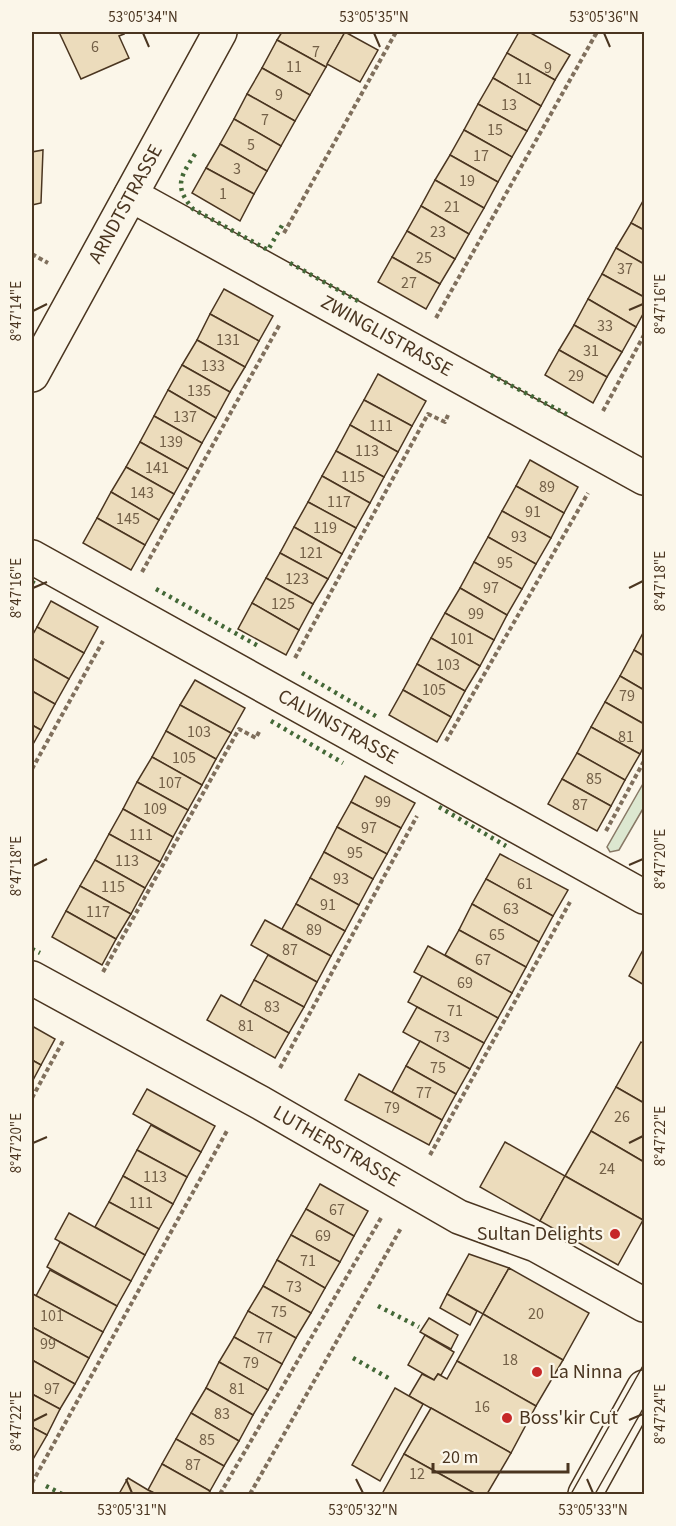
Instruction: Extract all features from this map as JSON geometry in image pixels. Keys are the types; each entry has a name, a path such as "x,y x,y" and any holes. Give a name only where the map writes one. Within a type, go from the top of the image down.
{"street":[{"name":"ARNDTSTRASSE","path":"32,375 220,32"},
{"name":"ZWINGLISTRASSE","path":"130,195 645,478"},
{"name":"CALVINSTRASSE","path":"32,557 645,897"},
{"name":"LUTHERSTRASSE","path":"32,978 261,1103 459,1217 536,1245 645,1305"},
{"path":"585,1494 645,1387"}],"path":[{"path":"264,268 396,32"},
{"path":"417,353 597,32"},
{"path":"122,608 278,327"},
{"path":"584,444 645,335"},
{"path":"276,693 428,414 445,422"},
{"path":"426,776 586,497"},
{"path":"32,769 102,644"},
{"path":"83,1006 239,729 256,738"},
{"path":"587,865 645,760"},
{"path":"261,1103 415,820"},
{"path":"250,1494 404,1222 411,1189 571,900"},
{"path":"32,1098 59,1049"},
{"path":"32,1483 227,1130"},
{"path":"220,1494 383,1215"}],"green space":[{"path":"644,782 644,807 619,850 610,852 607,847"}],"building":[{"path":"59,32 123,32 124,34 119,36 129,58 81,79"},
{"path":"282,32 345,32 326,67 277,40"},
{"path":"345,32 378,50 360,82 327,64"},
{"path":"519,32 529,32 570,55 555,80 507,53"},
{"path":"277,40 326,67 310,95 262,68"},
{"path":"507,53 555,80 541,106 493,78"},
{"path":"262,68 310,95 295,121 247,94"},
{"path":"493,78 541,106 527,131 478,104"},
{"path":"247,94 295,121 281,146 234,119"},
{"path":"478,104 527,131 512,157 464,130"},
{"path":"234,119 281,146 267,171 220,144"},
{"path":"464,130 512,157 498,182 450,155"},
{"path":"220,144 267,171 254,194 206,168"},
{"path":"43,150 41,203 32,205 32,152"},
{"path":"450,155 498,182 484,208 435,180"},
{"path":"206,168 254,194 240,221 192,193"},
{"path":"435,180 484,208 469,234 421,206"},
{"path":"644,199 644,230 631,223"},
{"path":"421,206 469,234 455,259 407,231"},
{"path":"631,223 644,230 644,264 616,248"},
{"path":"407,231 455,259 440,284 392,257"},
{"path":"616,248 644,264 644,297 602,274"},
{"path":"392,257 440,284 426,309 378,282"},
{"path":"602,274 644,297 644,312 636,327 588,299"},
{"path":"224,289 273,316 259,341 210,314"},
{"path":"588,299 636,327 622,352 574,325"},
{"path":"210,314 259,341 245,367 197,340"},
{"path":"574,325 622,352 607,377 559,350"},
{"path":"197,340 245,367 230,392 182,365"},
{"path":"559,350 607,377 593,403 545,375"},
{"path":"182,365 230,392 216,418 168,390"},
{"path":"378,374 426,401 412,426 364,400"},
{"path":"168,390 216,418 202,443 154,416"},
{"path":"364,400 412,426 398,452 350,425"},
{"path":"154,416 202,443 188,469 140,442"},
{"path":"350,425 398,452 384,477 336,451"},
{"path":"140,442 188,469 174,494 126,467"},
{"path":"336,451 384,477 370,503 322,476"},
{"path":"530,460 578,487 564,513 516,486"},
{"path":"126,467 174,494 159,520 111,492"},
{"path":"322,476 370,503 356,528 308,502"},
{"path":"516,486 564,513 551,538 502,511"},
{"path":"111,492 159,520 145,545 97,518"},
{"path":"308,502 356,528 342,554 294,527"},
{"path":"502,511 551,538 536,564 488,537"},
{"path":"97,518 145,545 131,570 83,543"},
{"path":"294,527 342,554 328,579 280,553"},
{"path":"488,537 536,564 522,589 474,562"},
{"path":"280,553 328,579 313,604 266,578"},
{"path":"474,562 522,589 507,615 460,588"},
{"path":"266,578 313,604 299,630 252,603"},
{"path":"460,588 507,615 494,640 445,613"},
{"path":"51,601 98,627 84,653 37,627"},
{"path":"252,603 299,630 286,655 238,629"},
{"path":"445,613 494,640 480,666 431,638"},
{"path":"37,627 84,653 69,679 32,658 32,636"},
{"path":"644,631 644,656 634,650"},
{"path":"431,638 480,666 465,691 417,664"},
{"path":"634,650 644,656 644,690 620,676"},
{"path":"32,658 69,679 55,704 32,691"},
{"path":"417,664 465,691 451,717 403,690"},
{"path":"620,676 644,690 644,724 605,702"},
{"path":"195,680 245,708 231,733 180,705"},
{"path":"403,690 451,717 437,742 389,715"},
{"path":"32,691 55,704 41,730 32,725"},
{"path":"605,702 644,724 644,746 640,754 591,727"},
{"path":"180,705 231,733 216,759 166,731"},
{"path":"32,725 41,730 32,746"},
{"path":"591,727 640,754 625,780 577,753"},
{"path":"166,731 216,759 202,785 152,757"},
{"path":"577,753 625,780 611,806 562,779"},
{"path":"152,757 202,785 188,810 137,782"},
{"path":"365,776 415,803 401,828 351,802"},
{"path":"562,779 611,806 597,831 548,804"},
{"path":"137,782 188,810 173,837 123,809"},
{"path":"351,802 401,828 387,854 337,827"},
{"path":"123,809 173,837 160,862 109,834"},
{"path":"337,827 387,854 373,879 324,852"},
{"path":"109,834 160,862 145,888 95,860"},
{"path":"324,852 373,879 359,905 310,878"},
{"path":"500,854 568,890 553,916 486,879"},
{"path":"95,860 145,888 131,914 80,886"},
{"path":"310,878 359,905 345,931 296,904"},
{"path":"486,879 553,916 539,942 472,904"},
{"path":"80,886 131,914 116,939 66,911"},
{"path":"296,904 345,931 331,956 282,929"},
{"path":"472,904 539,942 526,967 459,930"},
{"path":"66,911 116,939 102,965 52,937"},
{"path":"265,920 331,956 317,982 251,945"},
{"path":"459,930 526,967 512,993 445,955"},
{"path":"428,946 512,993 498,1018 414,972"},
{"path":"644,948 644,985 629,976"},
{"path":"268,955 317,982 304,1007 254,980"},
{"path":"422,976 498,1018 484,1043 408,1002"},
{"path":"254,980 304,1007 289,1033 240,1006"},
{"path":"221,995 289,1033 275,1058 207,1020"},
{"path":"417,1007 484,1043 470,1069 403,1032"},
{"path":"32,1026 55,1039 41,1065 32,1060"},
{"path":"420,1041 470,1069 456,1094 406,1066"},
{"path":"641,1042 644,1044 644,1103 616,1087"},
{"path":"32,1060 41,1065 32,1082"},
{"path":"406,1066 456,1094 442,1120 392,1092"},
{"path":"359,1074 442,1120 429,1145 345,1100"},
{"path":"616,1087 644,1103 644,1162 591,1131"},
{"path":"147,1089 215,1126 201,1152 133,1114"},
{"path":"151,1125 201,1152 187,1177 137,1150"},
{"path":"591,1131 644,1162 643,1220 565,1176"},
{"path":"505,1142 565,1176 540,1221 480,1187"},
{"path":"137,1150 187,1177 173,1204 123,1176"},
{"path":"123,1176 173,1204 159,1229 109,1202"},
{"path":"565,1176 643,1220 618,1265 540,1221"},
{"path":"320,1184 368,1211 354,1236 306,1209"},
{"path":"109,1202 159,1229 145,1255 95,1227"},
{"path":"306,1209 354,1236 340,1262 291,1235"},
{"path":"69,1213 145,1255 131,1281 55,1239"},
{"path":"291,1235 340,1262 325,1288 277,1260"},
{"path":"60,1242 131,1281 117,1306 47,1267"},
{"path":"469,1254 509,1268 483,1314 447,1294"},
{"path":"277,1260 325,1288 311,1313 263,1286"},
{"path":"509,1268 589,1313 563,1360 483,1314"},
{"path":"50,1270 117,1306 103,1332 36,1296"},
{"path":"263,1286 311,1313 296,1338 248,1311"},
{"path":"33,1294 103,1332 89,1358 32,1327"},
{"path":"447,1294 477,1311 470,1325 440,1308"},
{"path":"248,1311 296,1338 282,1364 234,1337"},
{"path":"483,1314 563,1360 536,1406 457,1361"},
{"path":"429,1318 458,1335 451,1349 420,1332"},
{"path":"32,1327 89,1358 75,1384 32,1360"},
{"path":"425,1335 454,1352 441,1375 438,1374 434,1380 408,1365"},
{"path":"234,1337 282,1364 268,1390 219,1362"},
{"path":"32,1360 75,1384 60,1409 32,1394"},
{"path":"457,1361 536,1406 511,1453 409,1396 422,1374 434,1380 438,1374 447,1379"},
{"path":"219,1362 268,1390 253,1415 206,1388"},
{"path":"206,1388 253,1415 239,1441 191,1413"},
{"path":"395,1388 423,1404 380,1481 352,1465"},
{"path":"32,1394 60,1409 47,1435 32,1427"},
{"path":"431,1408 511,1453 487,1494 476,1494 404,1454"},
{"path":"191,1413 239,1441 224,1466 176,1439"},
{"path":"32,1427 47,1435 32,1461"},
{"path":"176,1439 224,1466 210,1491 162,1464"},
{"path":"404,1454 476,1494 382,1494"},
{"path":"162,1464 210,1491 208,1494 156,1494 148,1490"},
{"path":"128,1478 148,1490 156,1494 119,1494"}],"tram line":[{"path":"571,1494 644,1364"},
{"path":"595,1494 644,1407"}],"hedge":[{"path":"195,154 181,181 183,194 193,209 268,250 284,222"},
{"path":"290,263 358,301"},
{"path":"491,375 568,415"},
{"path":"32,582 37,585"},
{"path":"156,589 260,647"},
{"path":"302,673 379,718"},
{"path":"271,721 343,763"},
{"path":"439,807 506,846"},
{"path":"32,949 40,953"},
{"path":"378,1306 419,1327"},
{"path":"353,1358 392,1380"},
{"path":"46,1486 62,1494"}],"place":[{"name":"Sultan Delights","path":"615,1234"},
{"name":"La Ninna","path":"537,1372"},
{"name":"Boss'kir Cut","path":"507,1418"}]}
